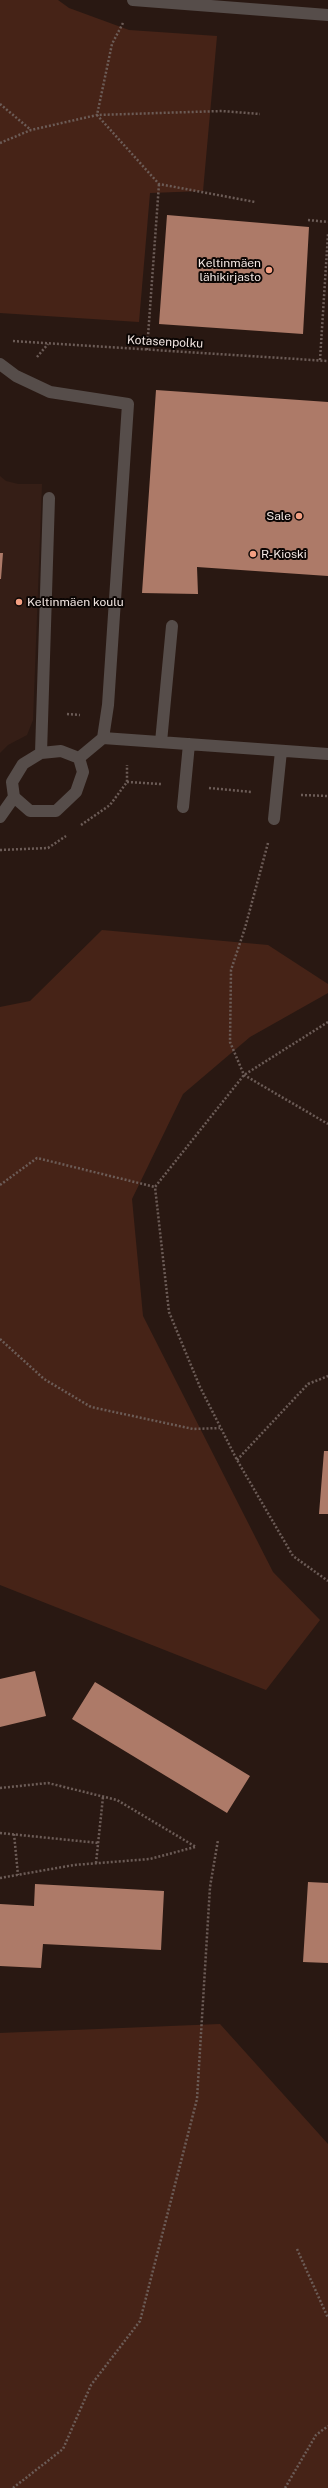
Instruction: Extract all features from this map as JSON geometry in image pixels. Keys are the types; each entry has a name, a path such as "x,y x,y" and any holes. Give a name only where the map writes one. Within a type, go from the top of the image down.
{"street":[{"path":"133,0 328,14"},
{"path":"0,364 16,376 50,392 128,404 108,697 103,738 79,758"},
{"path":"41,753 49,498"},
{"path":"161,742 172,626"},
{"path":"103,738 328,754"},
{"path":"183,807 190,744"},
{"path":"61,750 79,758 83,772 76,792 56,811 30,811 14,797 6,782 23,764 41,753 61,750"},
{"path":"274,819 281,751"},
{"path":"0,817 14,797"}],"path":[{"path":"97,115 112,44 133,0"},
{"path":"0,104 31,130"},
{"path":"0,143 31,130 97,115 222,111 260,114"},
{"path":"97,115 159,184 255,202"},
{"path":"147,350 159,184"},
{"path":"308,220 328,222"},
{"path":"320,360 328,234"},
{"name":"Kotasenpolku","path":"7,340 328,361"},
{"path":"34,360 48,343"},
{"path":"127,782 328,796"},
{"path":"274,819 245,928 231,970 230,1042 244,1075 328,1124"},
{"path":"328,1022 244,1075 155,1187 169,1312 200,1387 237,1460 293,1556 328,1581"},
{"path":"0,1185 37,1158 155,1187"},
{"path":"0,1339 44,1379 91,1407 193,1429 220,1428"},
{"path":"237,1460 308,1384 328,1376"},
{"path":"0,1788 48,1783 117,1800 196,1847 150,1859 74,1865 0,1878"},
{"path":"96,1863 103,1797"},
{"path":"0,1833 99,1843"},
{"path":"14,1834 18,1875"},
{"path":"13,2488 63,2449 91,2385 140,2321 197,2099 210,1887 218,1840"},
{"path":"297,2249 328,2318"},
{"path":"285,2488 316,2435 328,2426"}],"shaded area":[{"path":"0,0 58,0 69,8 129,30 217,36 203,191 150,193 139,322 0,313"},
{"name":"Keltinmäen koulu","path":"0,476 6,481 18,484 42,484 33,720 27,735 8,745 0,753"},
{"path":"102,930 268,945 328,984 328,993 250,1037 183,1094 132,1199 143,1316 273,1572 320,1620 266,1690 0,1585 0,1007 30,1001"},
{"path":"220,2024 328,2144 328,2488 0,2488 0,2033"}],"building":[{"path":"167,215 309,227 303,334 159,324"},
{"path":"156,390 328,402 328,576 197,567 198,594 142,593"},
{"name":"Keltinmäen koulu","path":"0,553 3,553 1,579 0,579"},
{"path":"324,1451 328,1451 328,1514 319,1514"},
{"path":"35,1671 46,1716 0,1727 0,1679"},
{"path":"95,1682 250,1776 227,1813 72,1719"},
{"path":"308,1882 328,1883 328,1963 303,1962"},
{"path":"35,1884 164,1891 161,1950 43,1944 41,1968 0,1966 0,1904 34,1906"}],"place":[{"name":"Keltinmäen lähikirjasto","path":"269,270"},
{"name":"Sale","path":"299,516"},
{"name":"R-Kioski","path":"253,554"},
{"name":"Keltinmäen koulu","path":"19,602"}]}
